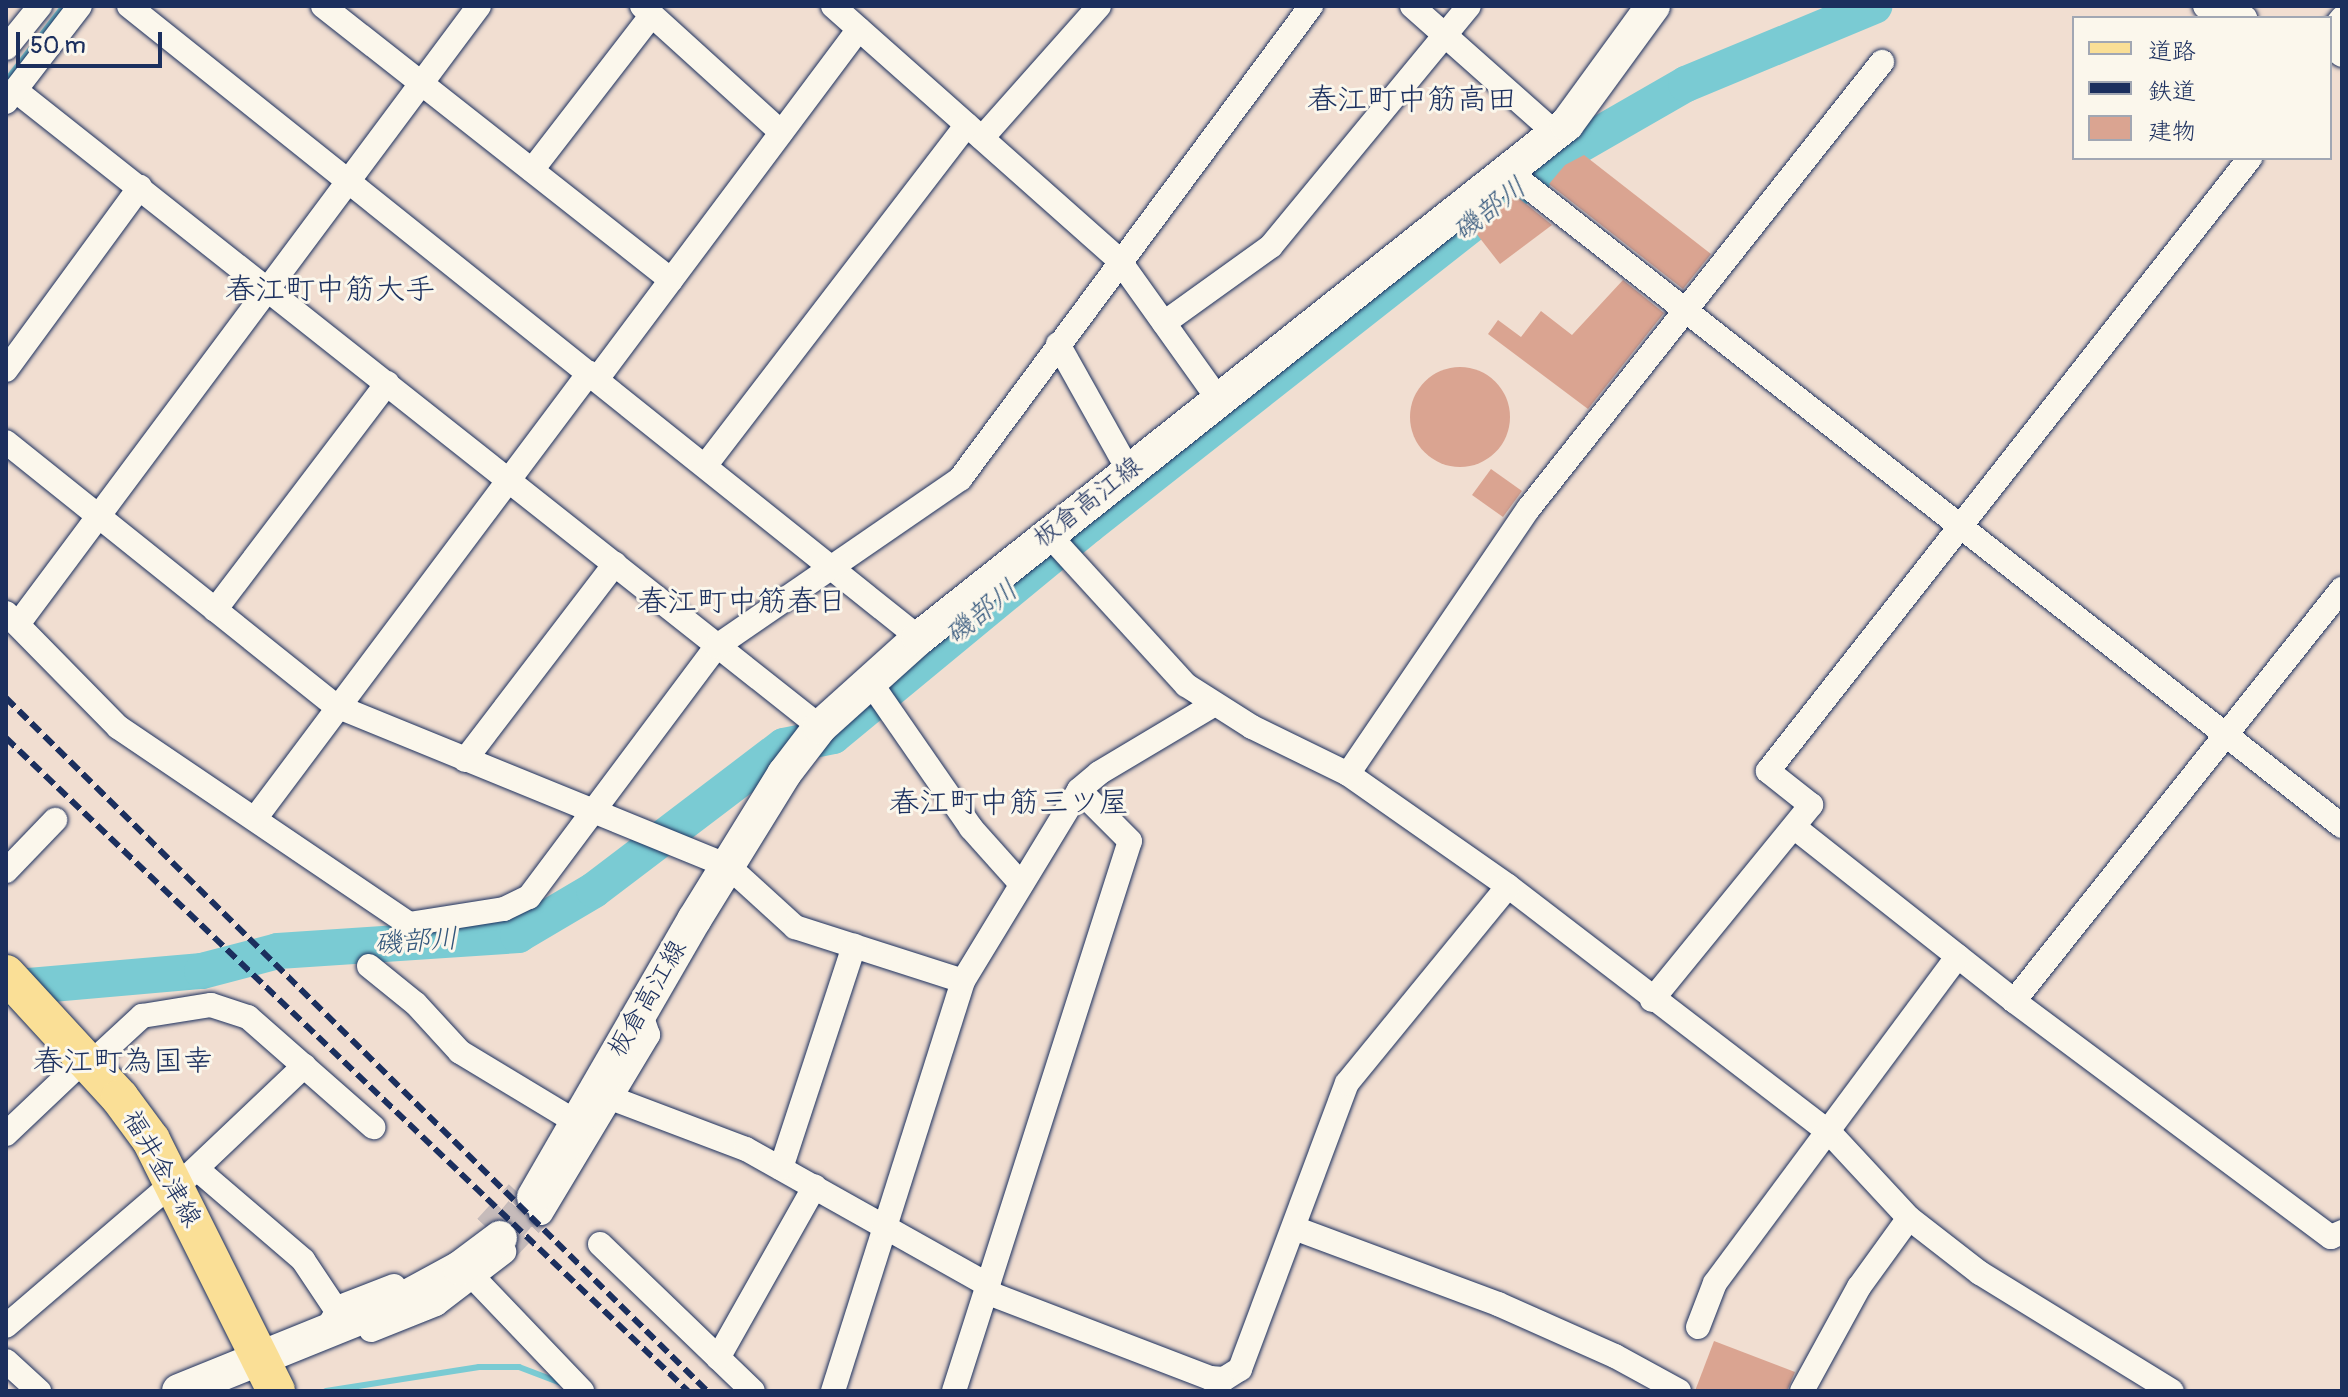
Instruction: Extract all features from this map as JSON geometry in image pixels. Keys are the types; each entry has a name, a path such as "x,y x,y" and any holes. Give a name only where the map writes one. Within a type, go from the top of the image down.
{"main road":[{"name":"板倉高江線","path":"531,1201 784,774 820,727 868,679 1555,133 1653,6"},
{"name":"福井金津線","path":"6,974 88,1062 182,1179 276,1391"},
{"path":"179,1391 329,1321 426,1288 497,1239"}],"street":[{"path":"6,48 40,6"},
{"path":"80,6 11,96 140,187 820,727"},
{"path":"129,6 919,638"},
{"path":"323,6 671,280"},
{"path":"479,6 266,286 97,517 12,618 118,727 257,816 409,924 504,909 529,897 591,808 717,646 960,479 1119,260 1311,6"},
{"path":"705,466 975,131 1099,6"},
{"path":"1412,6 1555,133"},
{"path":"1164,323 1271,246 1469,6"},
{"path":"2205,6 2238,16"},
{"path":"532,170 647,10 781,132"},
{"path":"257,816 506,479 671,280 781,132 852,16 1119,260 1219,400"},
{"path":"2334,48 2342,18"},
{"path":"1348,774 1529,508 1882,62"},
{"path":"1652,1000 1811,805 1768,771 2248,160"},
{"path":"1508,171 2342,826"},
{"path":"6,370 140,187"},
{"path":"1058,344 1129,471"},
{"path":"215,610 387,383"},
{"path":"6,442 336,706 728,866 795,927 963,981"},
{"path":"1049,535 1160,659 1213,705 1348,774 1508,886 1652,1000 1829,1132 1909,1218 1980,1273 2172,1391"},
{"path":"465,760 615,564"},
{"path":"2014,1001 2342,589"},
{"path":"868,679 971,828 1021,884"},
{"path":"833,1391 963,981 1079,790 1099,773 1213,705"},
{"path":"954,1391 1130,841 1079,790"},
{"path":"6,871 55,820"},
{"path":"1794,827 2014,1001 2331,1237 2342,1232"},
{"path":"611,1098 704,1129 886,1225 987,1288 1210,1378 1224,1379 1240,1369 1347,1083 1508,886"},
{"path":"781,1168 854,946"},
{"path":"1698,1327 1715,1283 1958,956"},
{"path":"369,966 416,1004 460,1052 566,1116"},
{"path":"6,1134 142,1016 171,1007 211,1005 248,1017 373,1127"},
{"path":"643,1008 648,1035 611,1098 531,1201 566,1116 625,1014 643,1008"},
{"path":"6,1326 182,1179 304,1066"},
{"path":"182,1179 303,1260 329,1321 347,1338 436,1304 475,1279 497,1239"},
{"path":"718,1358 815,1186"},
{"path":"1802,1391 1859,1287 1909,1218"},
{"path":"1294,1228 1498,1304 1615,1356 1679,1391"},
{"path":"600,1244 753,1391"},
{"path":"475,1279 582,1391"},
{"path":"6,1361 39,1391"}],"building":[{"path":"1584,155 1711,254 1683,289 1549,184 1565,165"},
{"path":"1515,195 1552,225 1500,264 1472,228"},
{"path":"1623,280 1664,313 1588,409 1488,334 1498,320 1521,337 1541,311 1572,335"},
{"path":"1460,367 1488,375 1502,389 1510,417 1502,445 1488,459 1460,467 1432,459 1418,445 1410,417 1418,389 1432,375"},
{"path":"1491,469 1522,491 1503,517 1472,495"},
{"path":"1714,1341 1795,1372 1787,1391 1695,1391"}],"waterway":[{"path":"6,81 64,6"},
{"name":"磯部川","path":"6,988 202,971 278,951 518,935 594,890 784,746 833,736 1089,525 1552,161 1686,84 1874,6"},
{"path":"326,1391 479,1367 519,1367 561,1383"}],"tunnel":[{"path":"486,1227 518,1192"},
{"path":"500,1238 534,1197"},
{"path":"505,1251 541,1213"}],"railway":[{"path":"6,698 707,1391"},
{"path":"6,738 688,1391"}],"district":[{"name":"春江町中筋高田","path":"1412,100"},
{"name":"春江町中筋大手","path":"330,290"},
{"name":"春江町中筋春日","path":"742,602"},
{"name":"春江町中筋三ツ屋","path":"1009,803"},
{"name":"春江町為国幸","path":"123,1062"}]}
